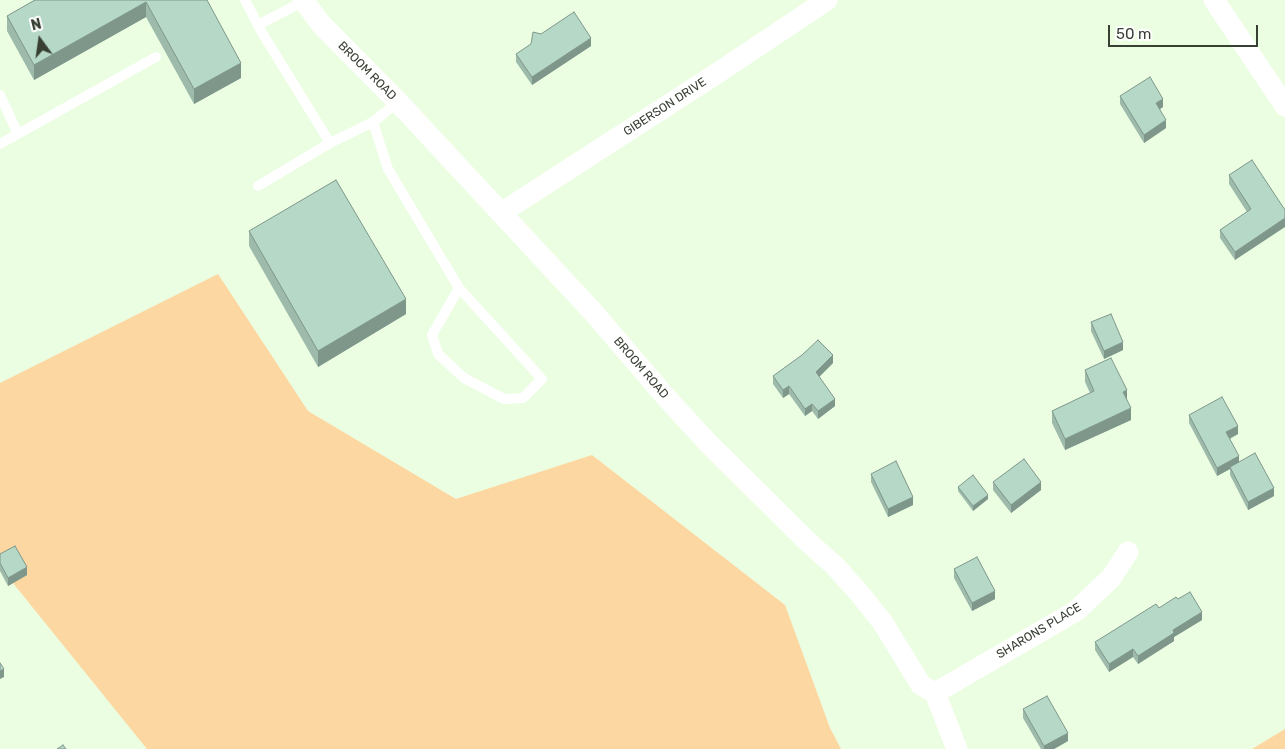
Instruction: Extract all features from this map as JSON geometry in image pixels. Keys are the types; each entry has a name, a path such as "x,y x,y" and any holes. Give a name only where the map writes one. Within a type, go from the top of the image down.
{"street":[{"name":"GIBERSON DRIVE","path":"501,213 827,0"},
{"path":"1214,0 1285,106"},
{"name":"BROOM ROAD","path":"304,1 321,24 398,102 593,312 707,442 841,573 882,623 922,685 935,693 958,749"},
{"name":"SHARONS PLACE","path":"935,693 1076,611 1111,578 1128,552"}],"lane":[{"path":"245,0 258,25 330,143"},
{"path":"258,25 304,1"},
{"path":"0,144 156,57"},
{"path":"0,95 18,134"},
{"path":"258,186 330,143 373,122 398,102"},
{"path":"373,122 388,169 459,288 542,379 523,398 504,399 496,395 464,378 438,354 432,335 459,288"}],"shaded area":[{"path":"218,274 308,411 456,499 592,455 785,605 830,728 841,749 147,749 0,567 0,383"},
{"path":"1285,729 1285,749 1252,749"}],"building":[{"path":"35,0 207,0 241,63 194,89 146,2 34,65 7,16"},
{"path":"574,12 591,38 532,77 516,54 531,44 533,32 541,34"},
{"path":"1150,77 1163,99 1156,103 1166,120 1144,135 1120,96"},
{"path":"1252,160 1285,210 1285,218 1235,252 1220,230 1251,209 1229,175"},
{"path":"336,180 406,299 318,351 249,231"},
{"path":"1111,314 1123,342 1104,351 1091,322"},
{"path":"818,340 833,355 816,372 835,399 818,411 812,404 805,409 789,386 783,390 773,376 802,355"},
{"path":"1111,358 1127,390 1123,392 1131,408 1065,439 1052,411 1094,391 1085,370"},
{"path":"1222,397 1238,426 1226,432 1239,456 1217,468 1189,415"},
{"path":"1255,453 1274,488 1248,502 1230,467"},
{"path":"1024,459 1041,482 1011,505 993,482"},
{"path":"896,461 913,497 888,509 871,474"},
{"path":"973,475 988,495 973,506 958,487"},
{"path":"15,546 27,567 8,578 0,563 0,554"},
{"path":"977,557 995,591 972,603 954,569"},
{"path":"1190,592 1202,612 1173,630 1174,633 1138,656 1133,649 1109,664 1095,642 1156,604 1159,608 1176,597 1178,599"},
{"path":"0,663 4,669 0,671"},
{"path":"1047,696 1068,733 1044,746 1023,709"},
{"path":"63,745 66,749 57,749"}]}
